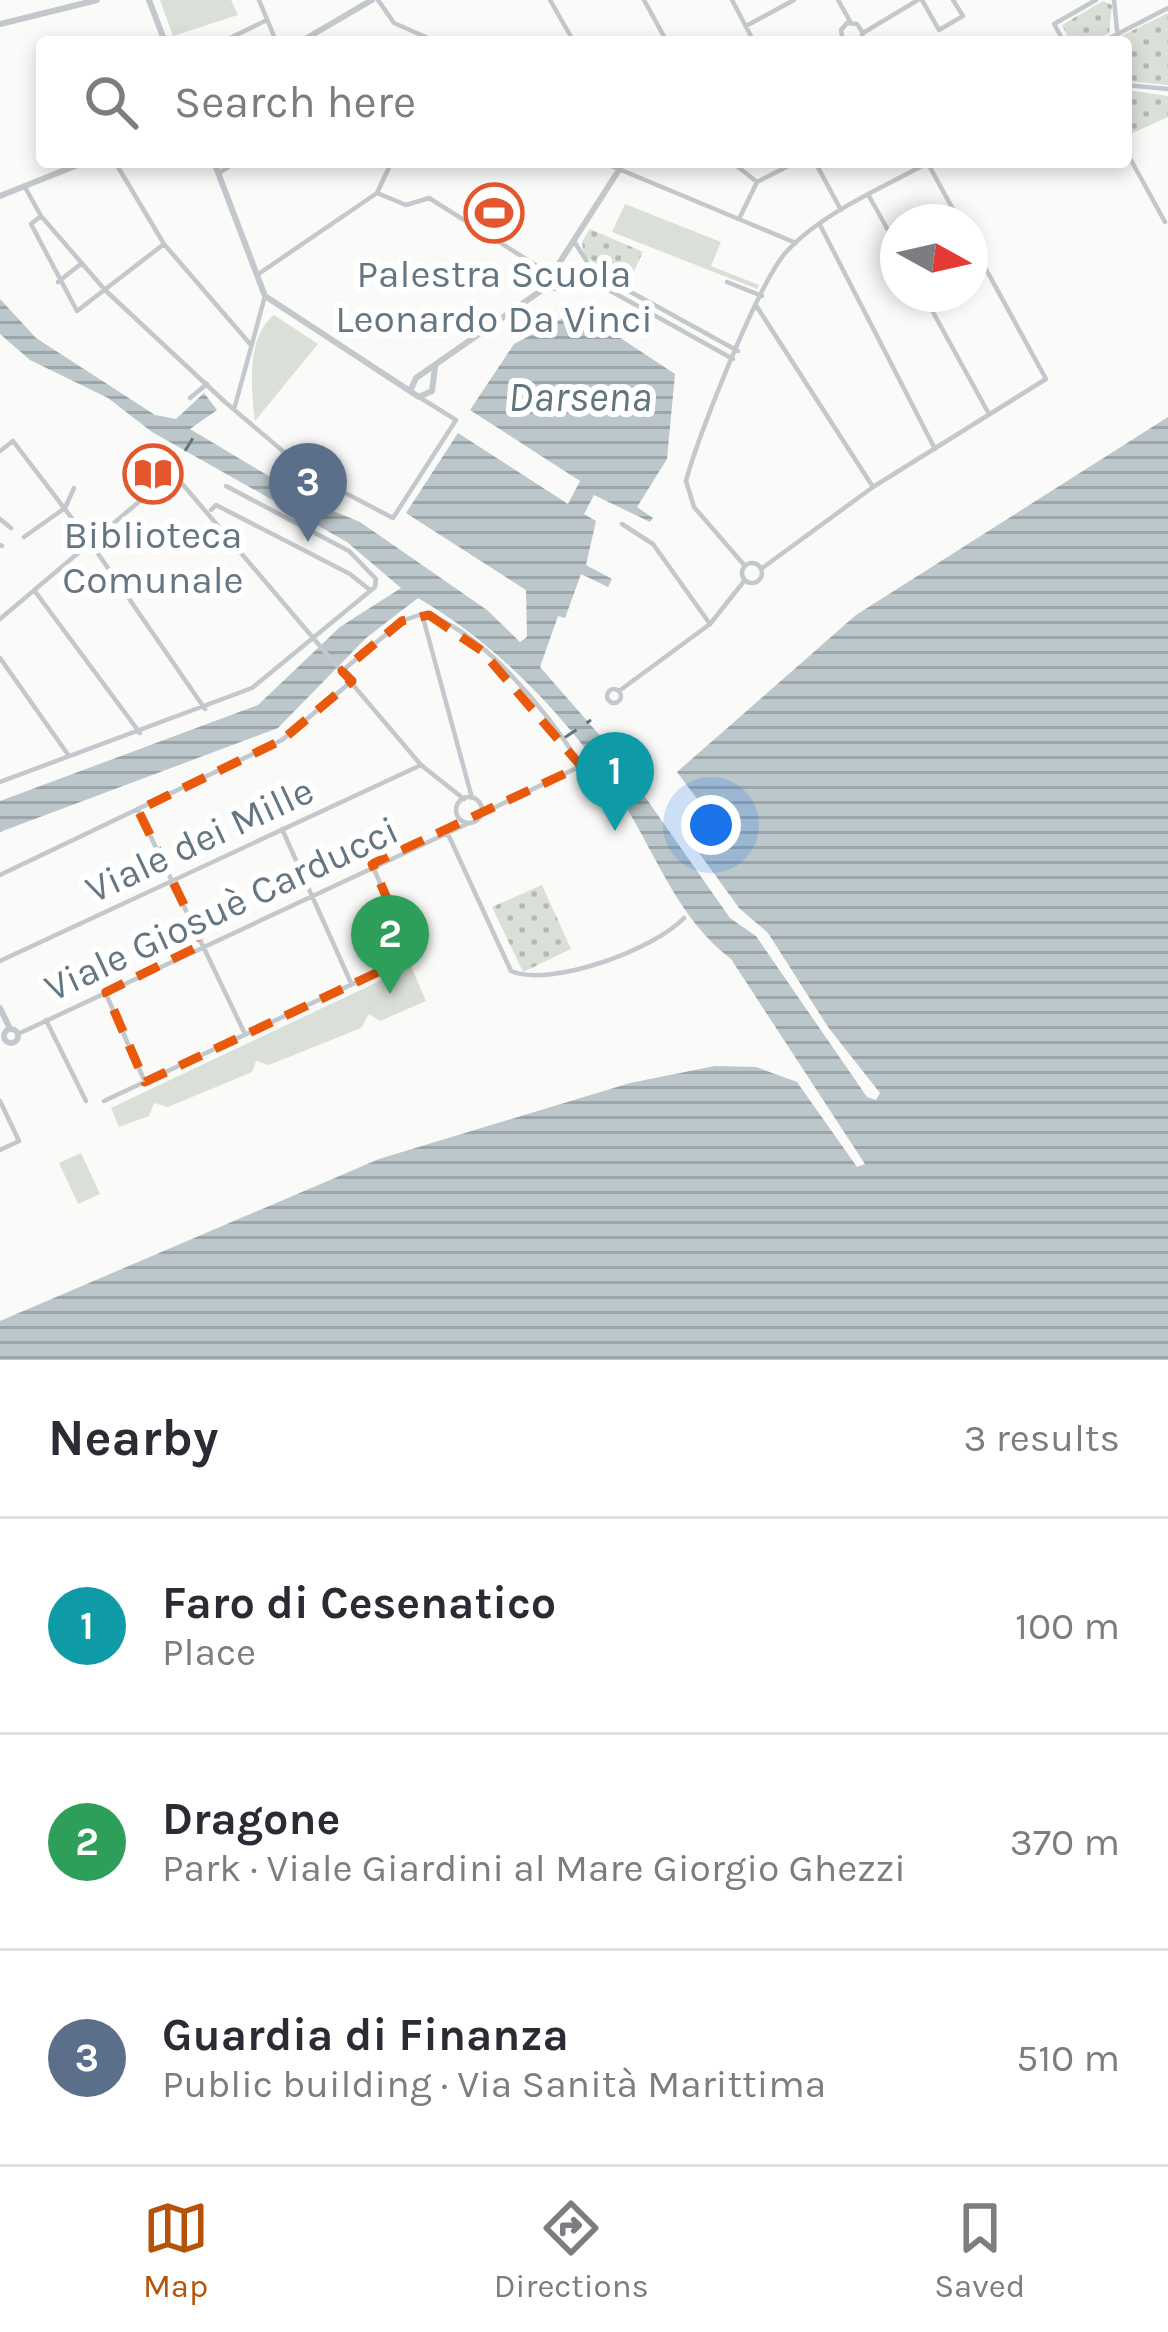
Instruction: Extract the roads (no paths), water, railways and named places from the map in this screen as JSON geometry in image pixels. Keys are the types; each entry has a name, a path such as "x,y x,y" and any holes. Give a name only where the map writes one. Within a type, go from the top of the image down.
{"street":[{"path":"0,24 97,0"},
{"path":"149,0 163,36"},
{"path":"259,0 274,36"},
{"path":"311,36 375,0 394,23 423,36"},
{"path":"561,0 551,3 570,36"},
{"path":"644,0 664,36"},
{"path":"731,0 751,36"},
{"path":"746,26 794,0"},
{"path":"838,0 863,33"},
{"path":"862,36 920,0 940,30 963,16 953,0"},
{"path":"1060,36 1054,25 1096,0"},
{"path":"1114,0 1118,32"},
{"path":"1112,36 1168,8"},
{"path":"234,36 267,20"},
{"path":"841,36 842,27 851,22"},
{"path":"1132,86 1168,89"},
{"path":"1132,162 1166,222"},
{"path":"0,196 73,168"},
{"path":"119,168 164,244 250,345"},
{"path":"26,189 41,215 105,290 225,402 236,406 311,476 393,518 456,421 266,296 217,168"},
{"path":"219,173 227,168"},
{"path":"257,274 377,193 389,168"},
{"path":"416,395 423,378 435,367 542,290 620,168"},
{"path":"629,168 797,243"},
{"path":"740,168 757,182"},
{"path":"740,218 757,182 784,168"},
{"path":"818,168 842,211"},
{"path":"761,569 746,566 694,507 686,481 734,359 786,252 820,225 918,168"},
{"path":"931,168 950,204"},
{"path":"377,193 406,205 429,198 553,276"},
{"path":"869,196 880,216"},
{"path":"41,215 31,224 38,245 77,311 164,244"},
{"path":"820,225 935,449"},
{"path":"575,243 578,256 597,275 734,359"},
{"path":"58,282 82,263"},
{"path":"560,266 597,275"},
{"path":"560,266 565,274 638,301 738,351"},
{"path":"746,580 758,581 761,569 874,487 1046,379 988,273"},
{"path":"727,282 762,296"},
{"path":"542,290 591,285"},
{"path":"236,406 266,296"},
{"path":"757,307 874,487"},
{"path":"933,312 989,414"},
{"path":"394,380 423,378"},
{"path":"423,378 440,408"},
{"path":"190,398 207,384"},
{"path":"225,402 239,388"},
{"path":"416,395 432,391"},
{"path":"0,451 10,441 65,508 205,709"},
{"path":"0,619 170,478 189,486 469,823"},
{"path":"1,780 140,733 252,688 377,584 350,550 226,485"},
{"path":"24,537 65,508 74,488"},
{"path":"211,511 216,506 251,520 370,590"},
{"path":"0,519 10,528"},
{"path":"622,524 653,544 710,624"},
{"path":"619,691 710,624 746,580 746,566"},
{"path":"34,590 140,733"},
{"path":"342,671 402,621 422,614"},
{"path":"422,614 495,662 560,732 581,766 481,814 468,798 422,614"},
{"path":"0,658 70,758"},
{"path":"0,875 282,740 352,681"},
{"name":"Viale dei Mille","path":"0,962 422,765"},
{"path":"442,786 468,798"},
{"name":"Viale Giosuè Carducci","path":"447,832 468,798"},
{"path":"138,810 245,1034"},
{"name":"Viale Giosuè Carducci","path":"14,1032 481,814"},
{"path":"282,830 352,985"},
{"path":"447,832 511,971 524,977 544,979 643,947 666,938 684,918"},
{"path":"104,1102 412,956 372,864"},
{"path":"106,992 146,1082"},
{"path":"0,1008 14,1032 3,1042"},
{"path":"46,1020 86,1101"},
{"path":"0,1101 19,1141 0,1150"}],"water":[{"name":"Darsena","path":"0,299 36,338 155,415 176,419 204,393 217,410 190,429 314,503 360,522 487,610 520,642 527,637 526,590 406,513 458,433 568,504 580,481 470,410 514,344 578,310 675,374 667,459 637,507 653,518 650,522 594,495 584,514 596,521 586,565 612,579 608,587 581,574 565,618 558,616 540,667 610,747 730,918 756,936 867,1097 876,1100 880,1093 828,1027 768,933 739,908 689,839 698,800 677,772 856,615 1168,417 1168,1360 0,1360 0,1321 379,1159 630,1083 715,1066 756,1067 797,1082 857,1167 865,1164 731,959 684,908 626,807 584,747 507,664 418,598 366,638 278,728 0,832 0,801 258,705 340,627 401,588 347,542 152,432 108,398 30,360 0,334"}],"place":[{"name":"Palestra Scuola Leonardo Da Vinci","path":"494,213"},
{"name":"Biblioteca Comunale","path":"153,474"},
{"name":"Guardia di Finanza","path":"308,542"},
{"name":"Faro di Cesenatico","path":"615,831"},
{"name":"Dragone","path":"390,994"}]}
